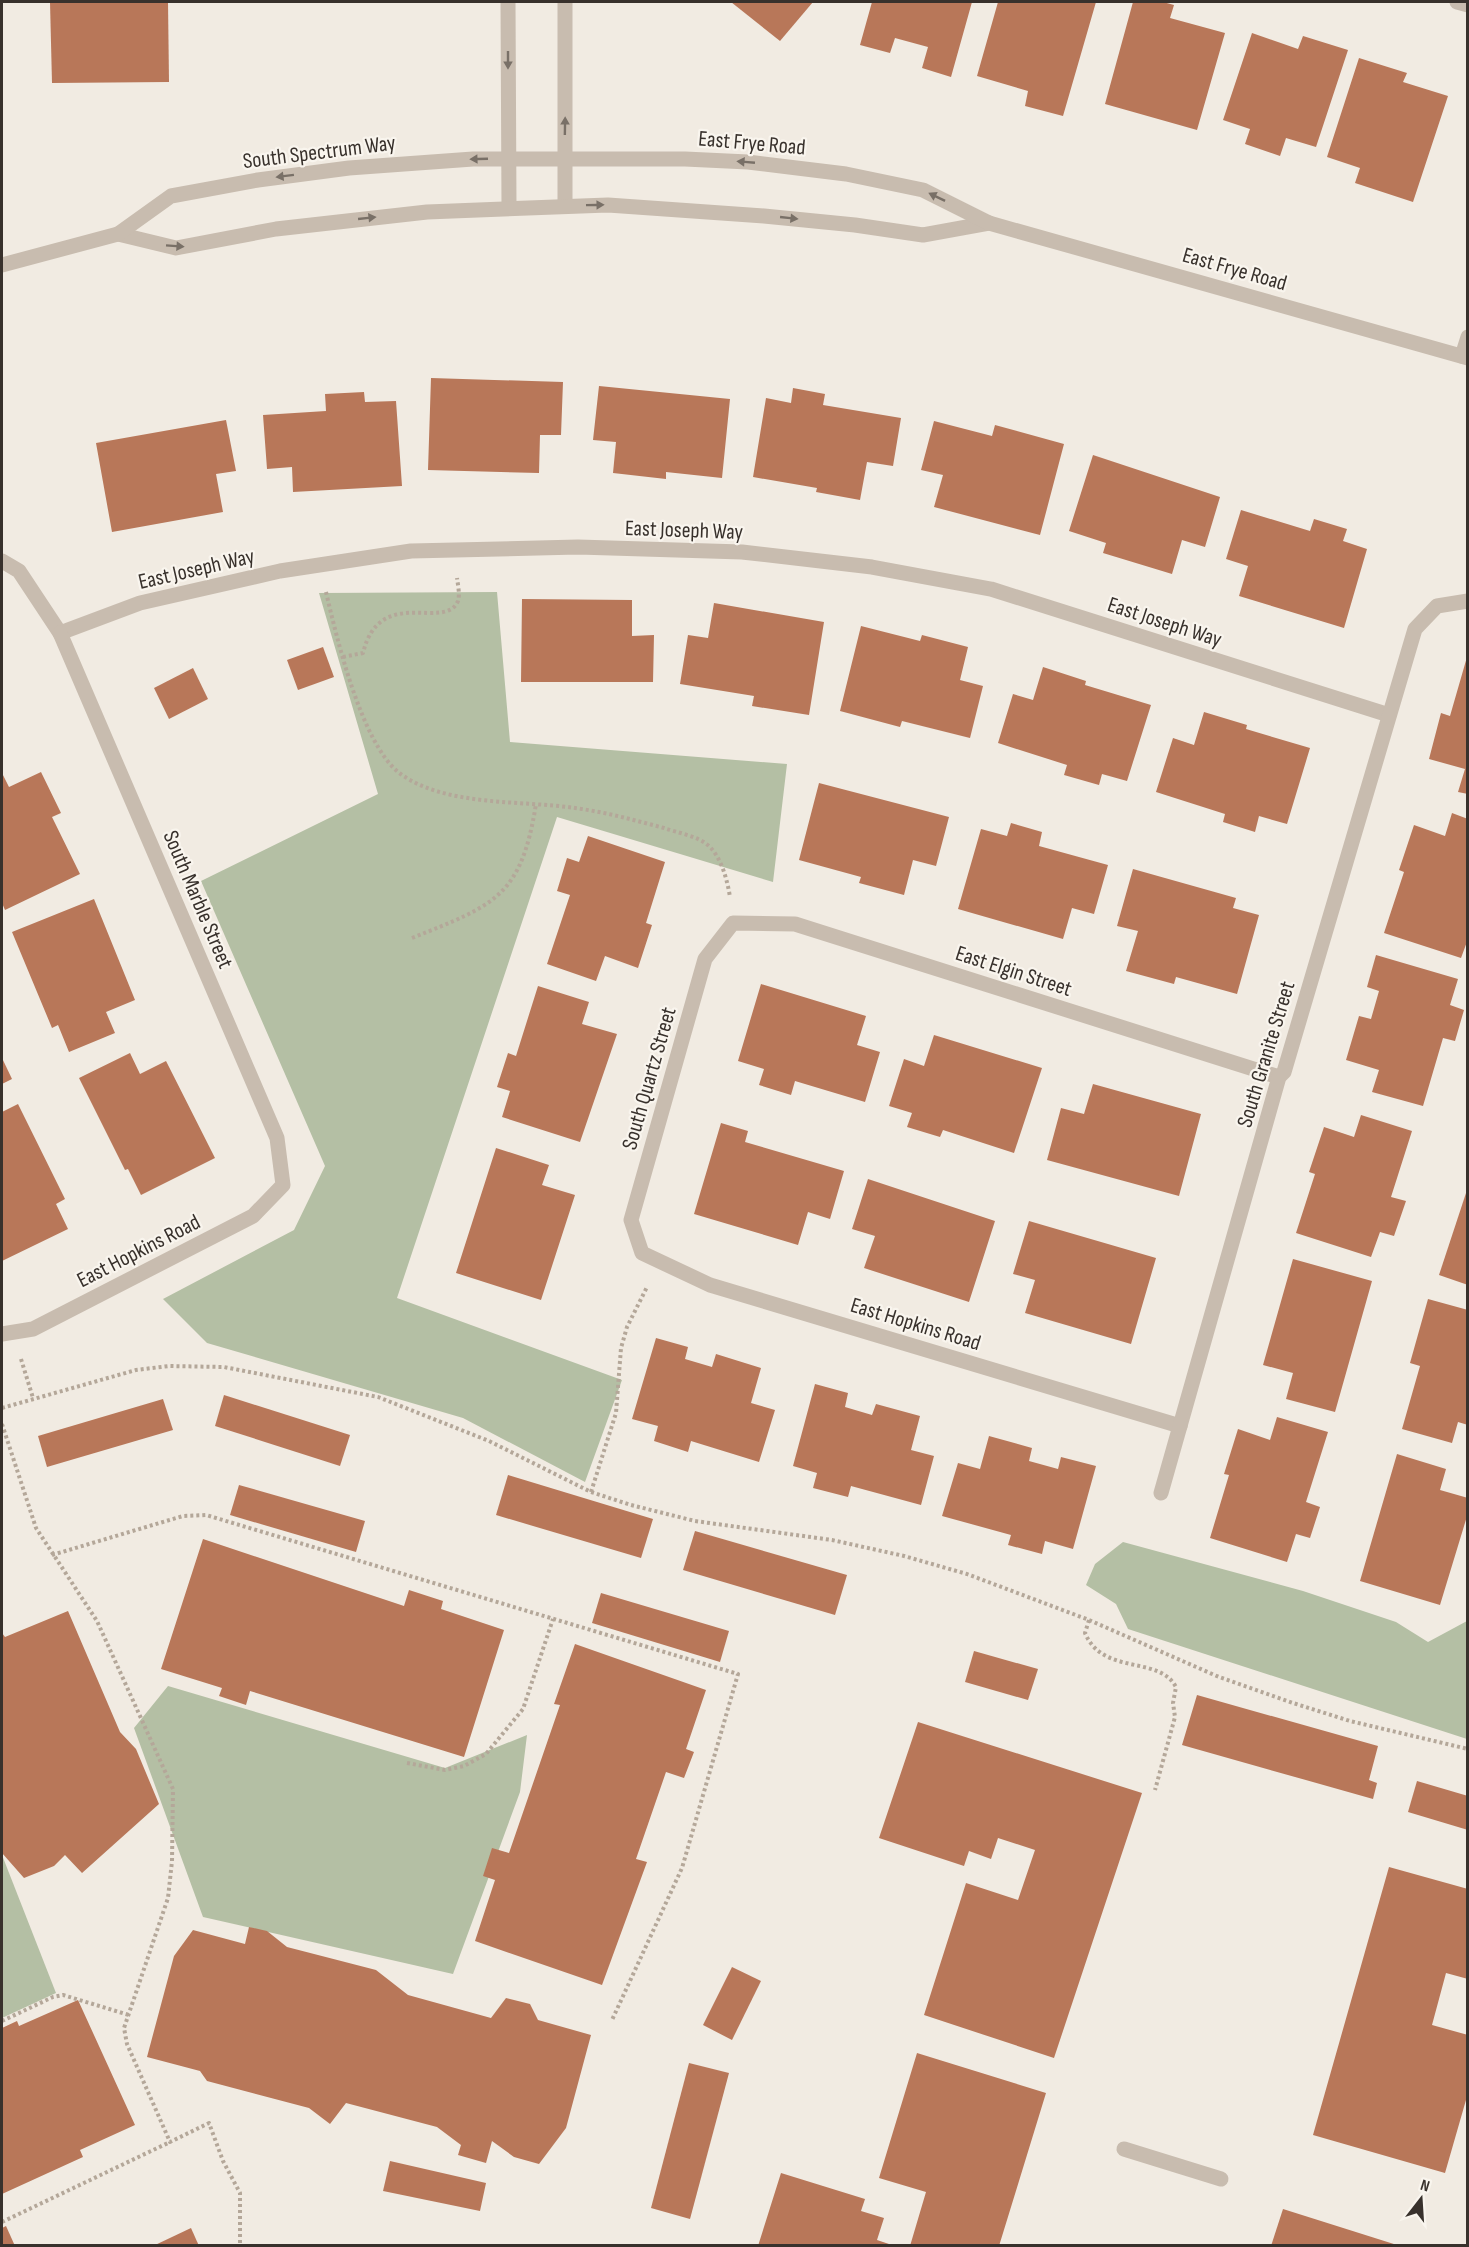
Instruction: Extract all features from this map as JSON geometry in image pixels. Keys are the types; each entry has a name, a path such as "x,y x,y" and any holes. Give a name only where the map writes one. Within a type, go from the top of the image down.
{"street":[{"path":"508,2 509,207"},
{"path":"565,2 565,206"},
{"path":"1457,2 1467,5"},
{"name":"South Spectrum Way","path":"2,265 118,234 171,196 258,180 349,168 538,157"},
{"name":"East Frye Road","path":"538,157 748,162 846,174 923,190 989,223 1465,357"},
{"name":"East Frye Road","path":"536,206 608,205 764,216 855,225 923,235 989,223"},
{"name":"South Spectrum Way","path":"118,234 176,248 276,229 427,212 536,206"},
{"path":"1465,357 1467,338"},
{"name":"East Joseph Way","path":"60,633 140,603 280,571 411,552 578,548 742,552 872,567 991,589 1389,716"},
{"path":"2,561 19,571 60,633"},
{"name":"South Granite Street","path":"1161,1493 1280,1077 1284,1072 1415,629 1437,606 1467,601"},
{"name":"South Marble Street","path":"60,633 277,1138 283,1185"},
{"name":"East Elgin Street","path":"733,923 795,924 1280,1077"},
{"name":"South Quartz Street","path":"642,1253 631,1220 705,959 733,923"},
{"name":"East Hopkins Road","path":"2,1334 33,1329 253,1216 283,1185"},
{"name":"East Hopkins Road","path":"642,1253 710,1285 1180,1426"},
{"path":"1125,2149 1221,2179"}],"path":[{"path":"344,657 363,653 374,629 386,618 399,612 443,613 452,609 459,599 457,573"},
{"path":"325,588 344,657 367,726 385,757 397,771 422,785 453,794 622,816 689,836 708,845 721,862 729,893"},
{"path":"412,938 477,912 495,900 512,882 522,862 536,804"},
{"path":"591,1492 616,1413 621,1348 639,1300"},
{"path":"20,1356 33,1398"},
{"path":"2,1408 136,1370 169,1366 224,1367 378,1397 489,1441 591,1492 695,1521 774,1530 904,1556 968,1574 1089,1620 1171,1658 1293,1703 1350,1721 1467,1749"},
{"path":"2,1424 36,1528 97,1621 173,1789 172,1861 168,1898 124,2028 127,2044 170,2142"},
{"path":"52,1555 183,1516 206,1515 738,1674 682,1868 612,2020"},
{"path":"407,1763 429,1770 445,1770 464,1766 486,1754 523,1709 553,1619"},
{"path":"1089,1620 1085,1633 1097,1650 1126,1665 1162,1673 1172,1680 1176,1687 1173,1703 1175,1718 1155,1790"},
{"path":"2,2021 53,1997 63,1995 129,2015"},
{"path":"2,2222 209,2123 223,2161 240,2193 240,2246"}],"green space":[{"path":"497,592 510,742 787,764 773,882 557,817 397,1298 622,1380 585,1482 463,1418 207,1343 163,1299 294,1230 325,1166 201,881 378,794 319,593"},
{"path":"1123,1542 1303,1591 1396,1622 1428,1642 1467,1621 1467,1739 1128,1629 1116,1604 1086,1585 1095,1564"},
{"path":"168,1686 445,1768 527,1735 520,1792 453,1974 203,1917 134,1728"},
{"path":"2,1855 56,1993 2,2018"}],"building":[{"path":"50,2 168,2 169,82 52,83"},
{"path":"731,2 813,2 780,41"},
{"path":"872,2 972,2 951,77 922,68 928,47 895,38 890,53 860,45"},
{"path":"998,2 1096,2 1063,116 1025,106 1028,91 977,76"},
{"path":"1133,2 1163,2 1174,5 1170,18 1225,33 1197,130 1105,104"},
{"path":"1252,33 1298,49 1303,36 1348,50 1316,147 1286,138 1280,156 1245,144 1250,129 1223,120"},
{"path":"1359,58 1407,73 1403,82 1448,96 1413,202 1355,183 1360,168 1327,157"},
{"path":"431,378 563,382 561,435 540,435 539,473 428,470"},
{"path":"599,386 730,399 722,478 666,472 666,479 613,473 616,442 593,440"},
{"path":"793,388 825,394 823,405 901,418 893,466 867,462 860,500 816,492 817,488 753,477 766,398 791,403"},
{"path":"364,392 365,402 396,401 402,486 293,492 292,467 267,469 263,415 326,411 325,394"},
{"path":"226,420 236,471 216,474 223,512 112,532 96,443"},
{"path":"934,421 992,436 995,425 1064,444 1040,535 934,507 943,475 921,470"},
{"path":"1093,455 1220,497 1205,547 1182,540 1172,574 1103,553 1106,543 1069,531"},
{"path":"1241,510 1310,531 1314,519 1347,529 1343,541 1367,549 1344,628 1239,596 1248,566 1226,559"},
{"path":"522,599 632,600 632,636 654,635 653,682 521,682"},
{"path":"714,603 824,622 809,715 752,706 754,696 680,684 688,635 708,638"},
{"path":"861,626 920,641 922,635 968,647 960,680 983,686 970,738 902,721 900,727 840,711"},
{"path":"323,647 334,677 298,690 287,660"},
{"path":"1467,657 1468,794 1458,792 1465,769 1429,759 1441,713 1450,716"},
{"path":"1043,667 1086,681 1085,685 1151,705 1127,781 1102,774 1099,785 1064,775 1067,765 998,743 1013,694 1033,700"},
{"path":"193,668 208,699 169,719 154,688"},
{"path":"1204,712 1247,725 1246,729 1310,748 1287,824 1259,816 1255,832 1223,822 1225,814 1156,792 1173,738 1194,745"},
{"path":"41,772 61,813 52,817 80,874 5,910 2,903 2,773 9,787"},
{"path":"819,783 949,817 936,866 913,860 904,895 859,883 861,877 799,860"},
{"path":"1452,813 1468,819 1468,939 1461,958 1384,933 1404,872 1399,870 1414,825 1445,836"},
{"path":"1011,823 1042,832 1039,846 1108,865 1094,914 1072,908 1063,939 958,909 981,829 1007,836"},
{"path":"588,836 665,862 646,923 652,925 638,968 605,956 596,981 547,964 570,895 557,891 567,858 579,862"},
{"path":"1133,869 1236,898 1233,908 1259,915 1237,994 1176,977 1174,984 1126,971 1138,931 1117,926"},
{"path":"94,899 135,1000 106,1012 115,1033 69,1052 58,1025 52,1028 12,932"},
{"path":"1376,955 1458,979 1450,1005 1464,1010 1455,1041 1443,1038 1423,1106 1372,1092 1379,1070 1346,1060 1359,1016 1371,1019 1379,991 1367,987"},
{"path":"761,984 866,1016 857,1045 880,1052 865,1102 795,1081 791,1095 759,1085 764,1069 738,1061"},
{"path":"538,986 589,1002 582,1024 617,1034 580,1142 502,1117 510,1091 497,1087 508,1053 516,1056"},
{"path":"934,1035 1042,1068 1014,1153 943,1130 940,1137 907,1127 912,1113 889,1106 904,1059 924,1066"},
{"path":"130,1053 140,1074 166,1061 215,1158 141,1195 128,1169 125,1170 79,1078"},
{"path":"2,1058 12,1079 2,1084"},
{"path":"1093,1084 1201,1114 1179,1196 1047,1160 1061,1108 1084,1114"},
{"path":"18,1104 65,1199 56,1204 68,1229 2,1261 2,1112"},
{"path":"1361,1115 1412,1131 1391,1197 1406,1201 1394,1236 1380,1232 1371,1257 1296,1233 1315,1174 1309,1172 1324,1127 1354,1137"},
{"path":"721,1123 748,1131 745,1142 844,1171 830,1219 808,1212 798,1245 694,1214"},
{"path":"496,1148 549,1165 542,1185 575,1195 541,1300 456,1273"},
{"path":"868,1179 995,1221 969,1302 864,1268 875,1236 852,1229"},
{"path":"1468,1190 1468,1285 1439,1275"},
{"path":"1029,1221 1156,1258 1131,1344 1025,1313 1035,1280 1013,1274"},
{"path":"1293,1259 1372,1281 1335,1412 1286,1399 1293,1373 1263,1365"},
{"path":"1428,1299 1468,1310 1468,1425 1458,1422 1452,1443 1402,1429 1420,1366 1410,1363"},
{"path":"656,1338 688,1347 685,1359 712,1367 716,1354 761,1368 751,1403 775,1410 759,1462 691,1441 688,1452 654,1441 658,1426 632,1419"},
{"path":"815,1384 848,1393 845,1407 872,1415 876,1404 920,1416 911,1450 934,1456 921,1505 851,1486 848,1497 813,1488 817,1473 793,1466"},
{"path":"224,1395 350,1435 340,1466 215,1426"},
{"path":"163,1399 173,1430 47,1467 38,1436"},
{"path":"1277,1417 1328,1432 1306,1502 1320,1507 1310,1538 1296,1534 1287,1562 1210,1538 1229,1475 1224,1474 1238,1429 1270,1440"},
{"path":"989,1436 1032,1448 1029,1461 1058,1469 1061,1457 1096,1466 1073,1549 1045,1541 1042,1554 1008,1545 1011,1535 942,1516 958,1463 980,1469"},
{"path":"1397,1454 1446,1469 1440,1490 1468,1498 1468,1513 1440,1605 1360,1581"},
{"path":"508,1475 653,1519 641,1558 496,1515"},
{"path":"239,1485 365,1521 356,1552 230,1515"},
{"path":"695,1531 847,1575 835,1615 683,1570"},
{"path":"203,1539 404,1606 409,1590 443,1601 441,1609 504,1630 464,1757 250,1691 246,1705 219,1696 222,1688 161,1669"},
{"path":"601,1593 729,1631 720,1662 592,1623"},
{"path":"68,1611 120,1732 136,1749 159,1804 82,1873 65,1855 54,1866 24,1878 2,1853 2,1633 5,1637"},
{"path":"575,1644 706,1690 686,1749 694,1752 684,1778 666,1772 636,1859 647,1862 602,1985 475,1941 495,1880 483,1876 492,1848 509,1853 560,1705 554,1704"},
{"path":"974,1651 1038,1669 1028,1700 965,1682"},
{"path":"1197,1695 1378,1746 1369,1780 1377,1783 1373,1799 1182,1745"},
{"path":"918,1722 1142,1793 1054,2058 924,2015 966,1883 1018,1900 1035,1850 998,1838 991,1859 969,1851 964,1866 879,1838"},
{"path":"1417,1781 1468,1796 1468,1830 1408,1812"},
{"path":"1389,1867 1468,1889 1468,1979 1446,1973 1432,2025 1468,2035 1468,2093 1445,2173 1313,2135"},
{"path":"249,1927 267,1931 287,1947 376,1970 408,1995 491,2018 506,1998 530,2004 538,2020 591,2035 566,2128 539,2164 514,2157 492,2141 486,2163 458,2155 461,2145 437,2127 346,2103 330,2124 309,2108 207,2081 200,2071 147,2057 174,1956 193,1930 245,1944"},
{"path":"732,1967 761,1981 732,2040 703,2025"},
{"path":"78,2000 135,2125 80,2150 83,2157 2,2194 2,2028 17,2021 19,2026"},
{"path":"917,2053 1046,2093 999,2246 910,2246 926,2192 879,2178"},
{"path":"689,2063 729,2073 690,2219 651,2208"},
{"path":"390,2161 486,2183 480,2211 383,2191"},
{"path":"781,2173 865,2199 861,2211 884,2218 877,2240 895,2246 758,2246"},
{"path":"1283,2209 1397,2245 1397,2246 1271,2246"},
{"path":"6,2226 15,2246 2,2246 2,2228"},
{"path":"191,2228 199,2246 153,2246"}]}
